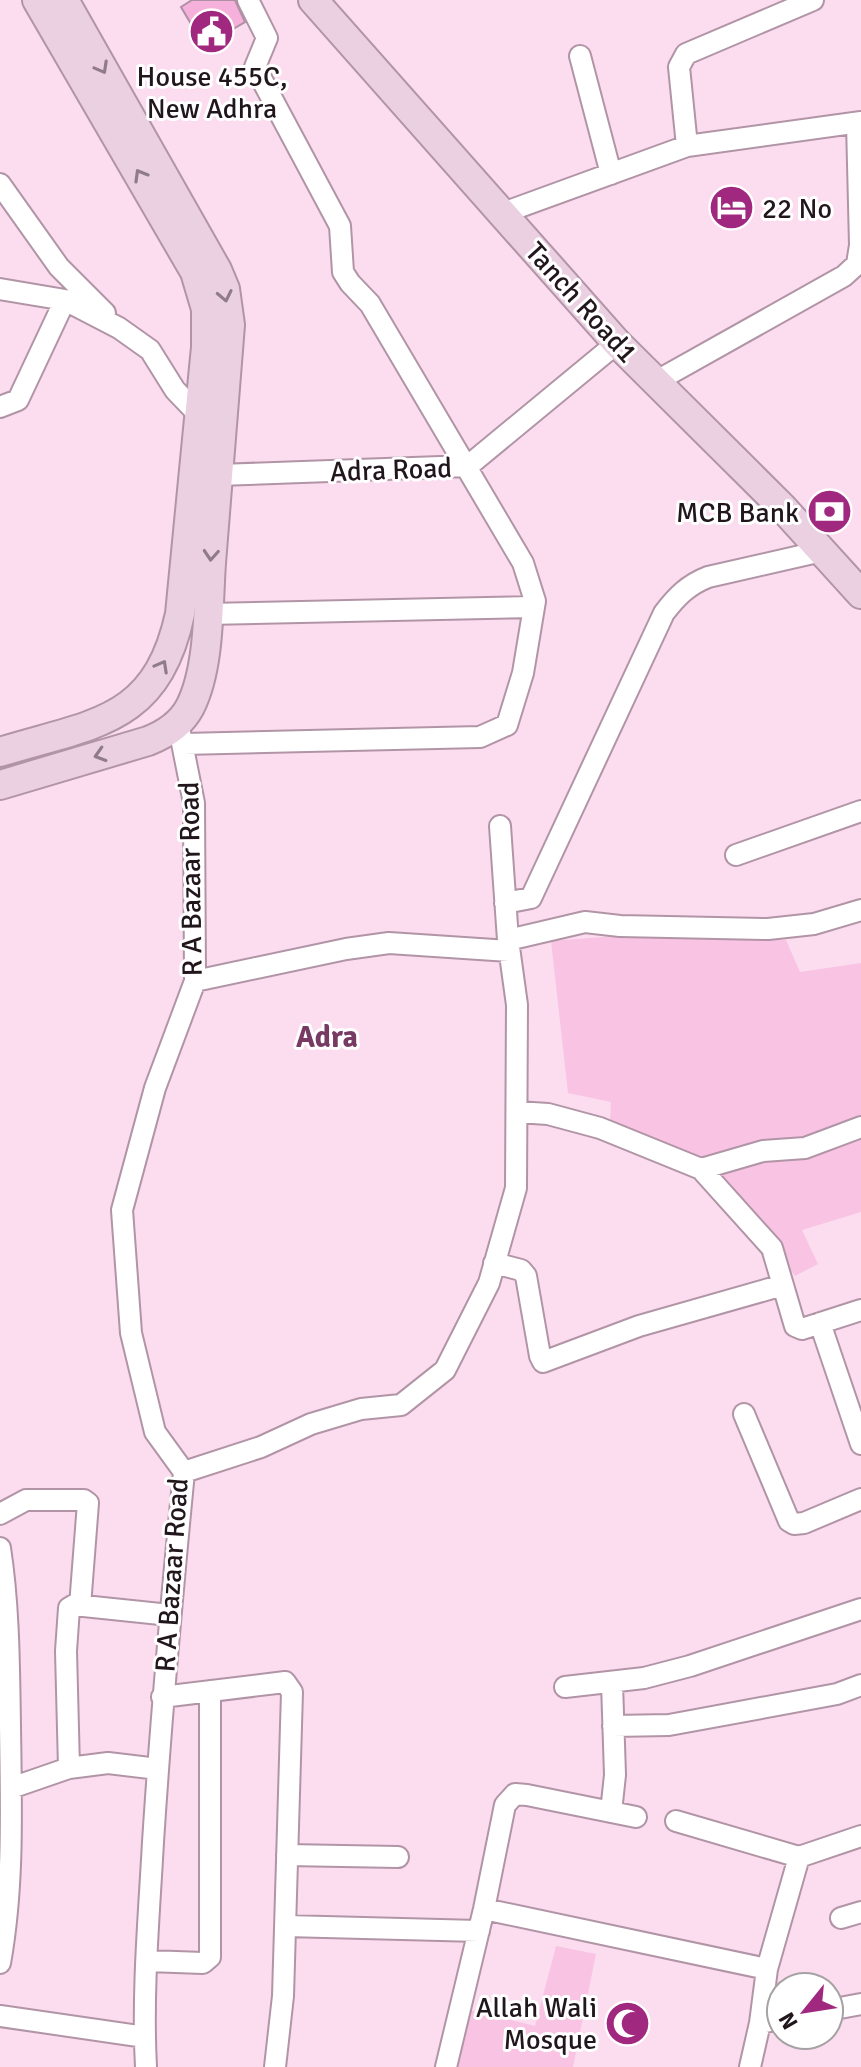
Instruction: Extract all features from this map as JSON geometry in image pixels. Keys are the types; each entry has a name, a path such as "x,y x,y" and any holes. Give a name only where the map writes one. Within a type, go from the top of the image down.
{"main road":[{"path":"0,752 113,716 139,699 163,665 174,641 180,614 206,347 203,291 182,247 37,0"},
{"path":"0,785 165,734 181,733 196,692 204,653 230,325 225,289 64,0"},
{"name":"Tanch Road1","path":"313,0 617,343 761,486 861,594"}],"street":[{"path":"181,733 480,737 507,725 523,673 535,601 523,563 468,466 370,304 343,272 340,226 255,67 267,38 248,0"},
{"path":"687,146 679,67 686,54 813,0"},
{"path":"580,56 611,174"},
{"path":"503,213 687,146 859,123 860,245 857,264 844,276 655,382"},
{"path":"0,184 59,267 119,328"},
{"path":"0,289 65,300 119,328 150,350 175,390 199,415"},
{"path":"0,407 18,400 65,300"},
{"name":"Adra Road","path":"218,475 468,466 617,343"},
{"path":"505,903 531,898 664,613 680,594 694,582 708,577 822,551"},
{"path":"207,614 534,607"},
{"name":"R A Bazaar Road","path":"146,2067 148,1961 162,1697 184,1472 155,1432 131,1333 122,1210 155,1088 195,981 194,803 181,733"},
{"path":"736,855 861,811"},
{"path":"184,1472 261,1447 311,1424 361,1409 401,1405 445,1370 489,1283 516,1188 517,1005 500,826"},
{"path":"195,981 389,943 509,945 585,922 620,926 768,929 814,924 861,910"},
{"path":"517,1112 548,1114 600,1128 701,1169 772,1248 795,1326 802,1329 861,1310"},
{"path":"701,1169 763,1151 805,1148 861,1127"},
{"path":"494,1263 521,1270 526,1276 543,1362 639,1326 783,1285"},
{"path":"820,1323 861,1444"},
{"path":"744,1414 789,1521 804,1523 861,1499"},
{"path":"0,1514 26,1500 84,1500 88,1503 80,1606"},
{"path":"0,1548 7,1795 12,1846 0,1963"},
{"path":"69,1768 69,1608 74,1605 170,1615"},
{"path":"565,1687 612,1683 690,1666 861,1609"},
{"path":"162,1697 285,1682 292,1692 283,1996 275,2067"},
{"path":"611,1812 615,1775 612,1683"},
{"path":"613,1726 669,1725 837,1694 861,1685"},
{"path":"148,1961 203,1963 210,1957 210,1691"},
{"path":"7,1795 69,1768 108,1763 158,1769"},
{"path":"446,2067 505,1805 515,1794 636,1817"},
{"path":"676,1821 799,1857 861,1836"},
{"path":"287,1855 398,1857"},
{"path":"484,1909 767,1969 799,1857"},
{"path":"286,1926 479,1931"},
{"path":"0,2016 145,2037"},
{"path":"750,2067 765,2034"}],"shaded area":[{"path":"628,935 786,940 800,972 861,963 861,1122 803,1143 697,1161 610,1124 611,1102 568,1093 551,941"},
{"path":"861,1137 861,1212 802,1230 818,1264 795,1276 717,1176"},
{"path":"556,1946 596,1954 573,2067 448,2067 462,2008 535,2026"}],"building":[{"name":"House 455C, New Adhra","path":"192,0 235,0 245,22 204,46 181,7"}],"place":[{"name":"House 455C, New Adhra","path":"212,32"},
{"name":"22 No","path":"731,208"},
{"name":"MCB Bank","path":"830,512"},
{"name":"Allah Wali Mosque","path":"628,2023"}],"district":[{"name":"Adra","path":"327,1037"}]}
